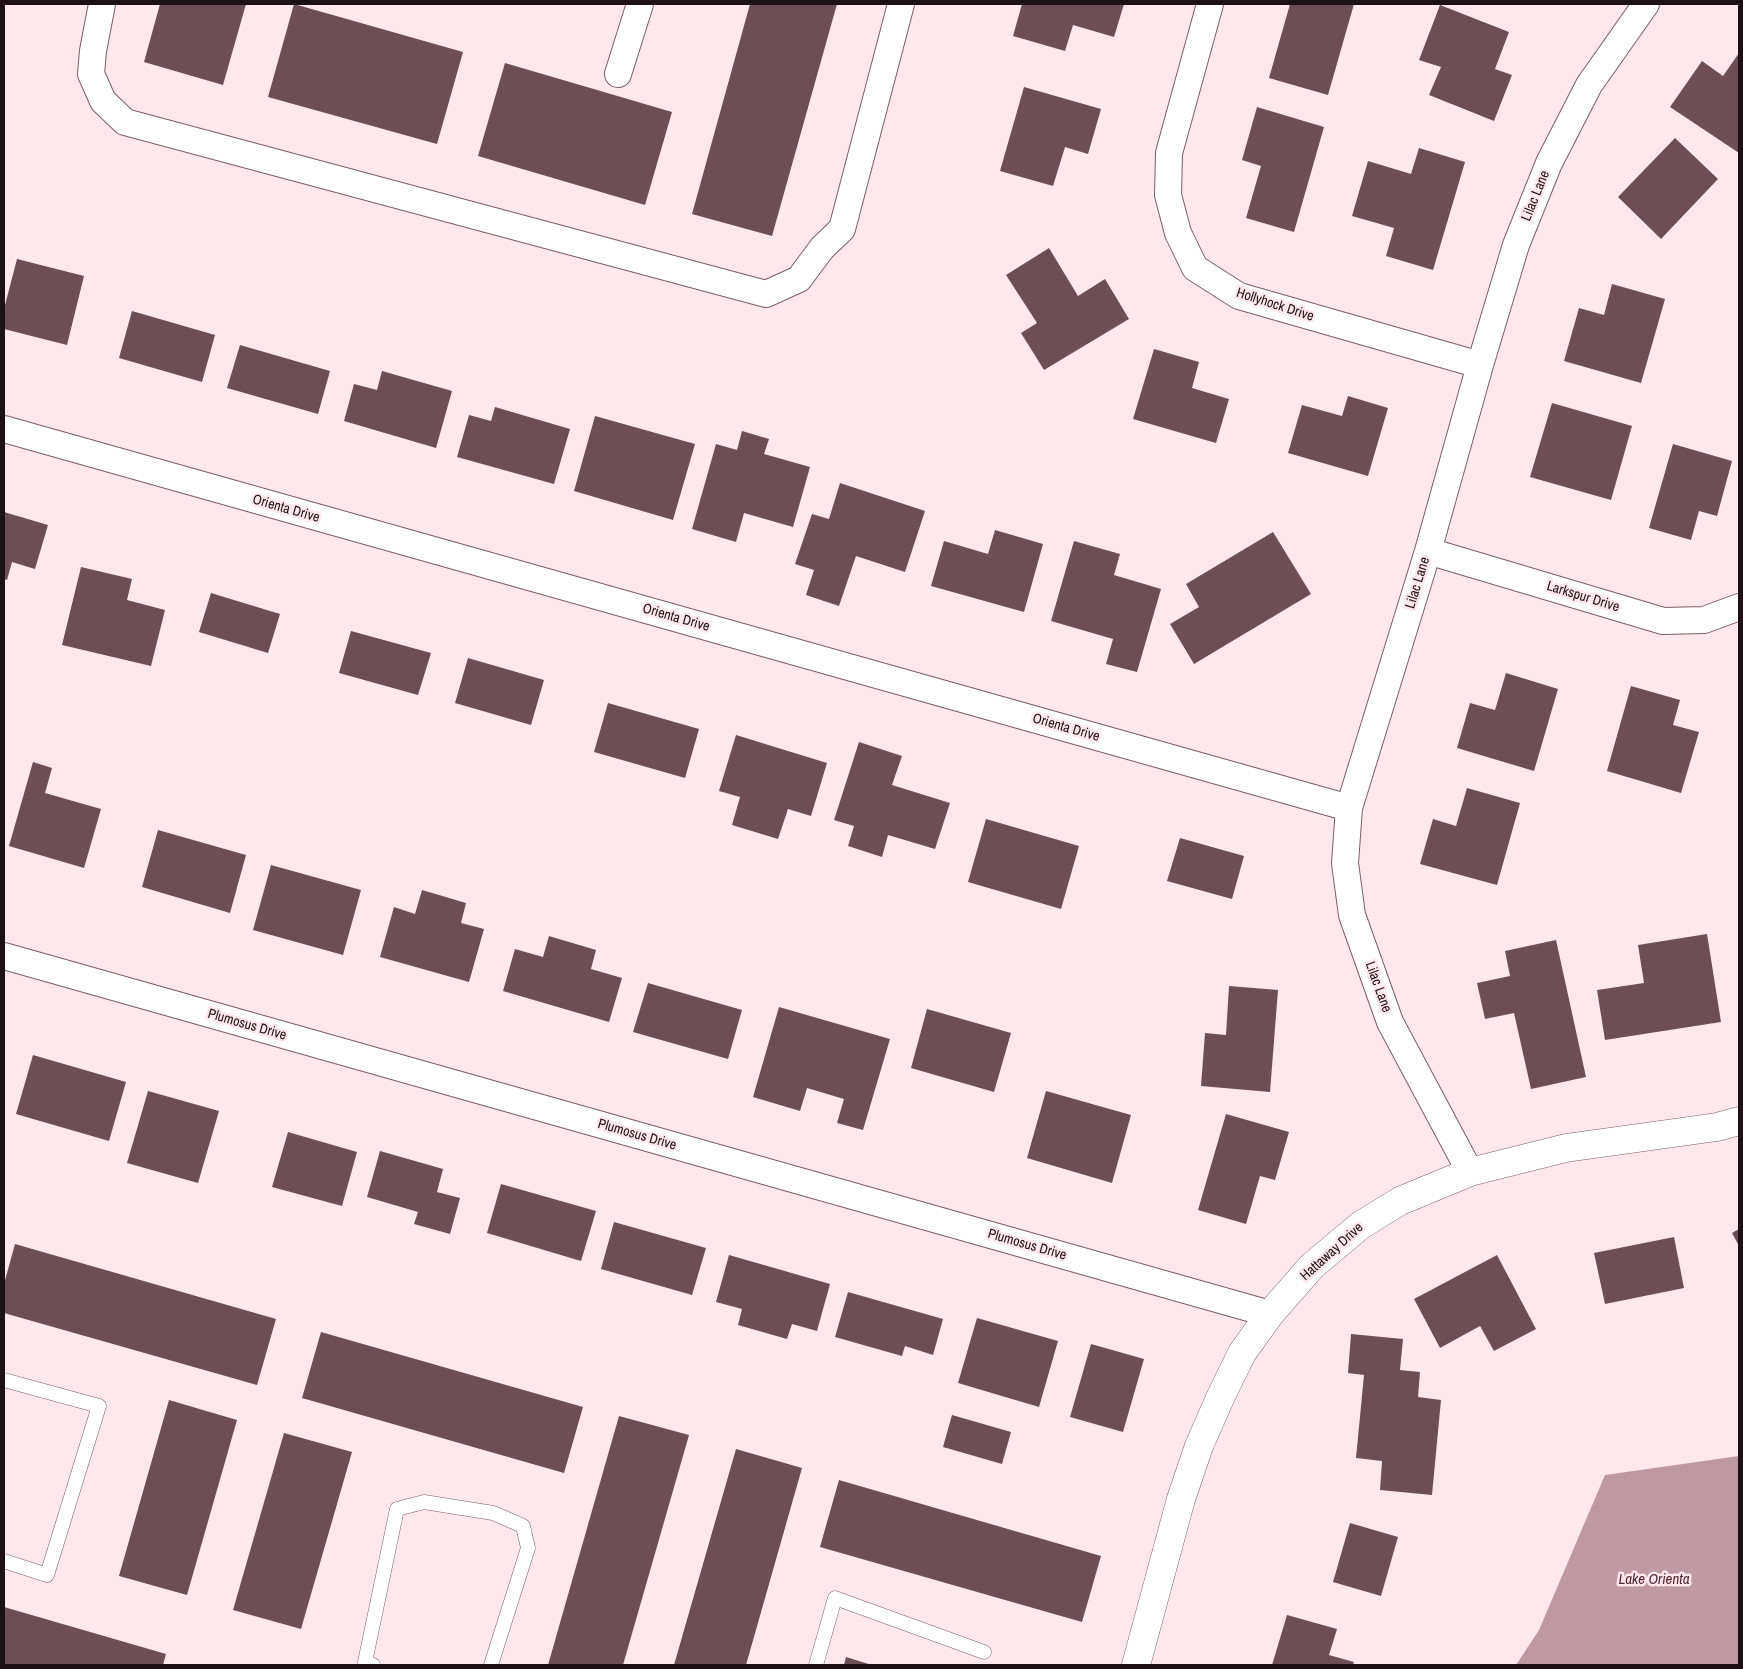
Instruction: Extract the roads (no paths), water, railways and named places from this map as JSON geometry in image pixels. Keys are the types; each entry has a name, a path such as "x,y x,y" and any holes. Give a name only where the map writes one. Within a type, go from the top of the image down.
{"street":[{"path":"102,4 93,51 91,74 102,101 125,122 766,294 799,279 822,248 842,229 901,4"},
{"path":"618,74 640,4"},
{"name":"Hollyhock Drive","path":"1210,4 1168,153 1168,196 1178,233 1195,268 1239,296 1480,365"},
{"name":"Lilac Lane","path":"1470,1172 1390,1022 1352,915 1344,863 1349,808 1428,551 1516,245 1549,163 1589,85 1646,4"},
{"name":"Orienta Drive","path":"4,429 1349,808"},
{"name":"Larkspur Drive","path":"1428,551 1664,621 1704,620 1739,607"},
{"name":"Plumosus Drive","path":"4,956 1270,1314"},
{"name":"Hattaway Drive","path":"1136,1665 1181,1499 1199,1446 1221,1396 1242,1353 1270,1314 1312,1266 1360,1225 1400,1201 1470,1172 1566,1148 1717,1127 1739,1121"}],"lane":[{"path":"4,1380 99,1406 47,1575 4,1561"},
{"path":"373,1665 365,1662 397,1509 424,1502 493,1513 523,1526 528,1548 492,1665"},
{"path":"816,1665 835,1598 984,1652"}],"water":[{"name":"Lake Orienta","path":"1739,1456 1739,1665 1516,1665 1539,1630 1605,1475"}]}
